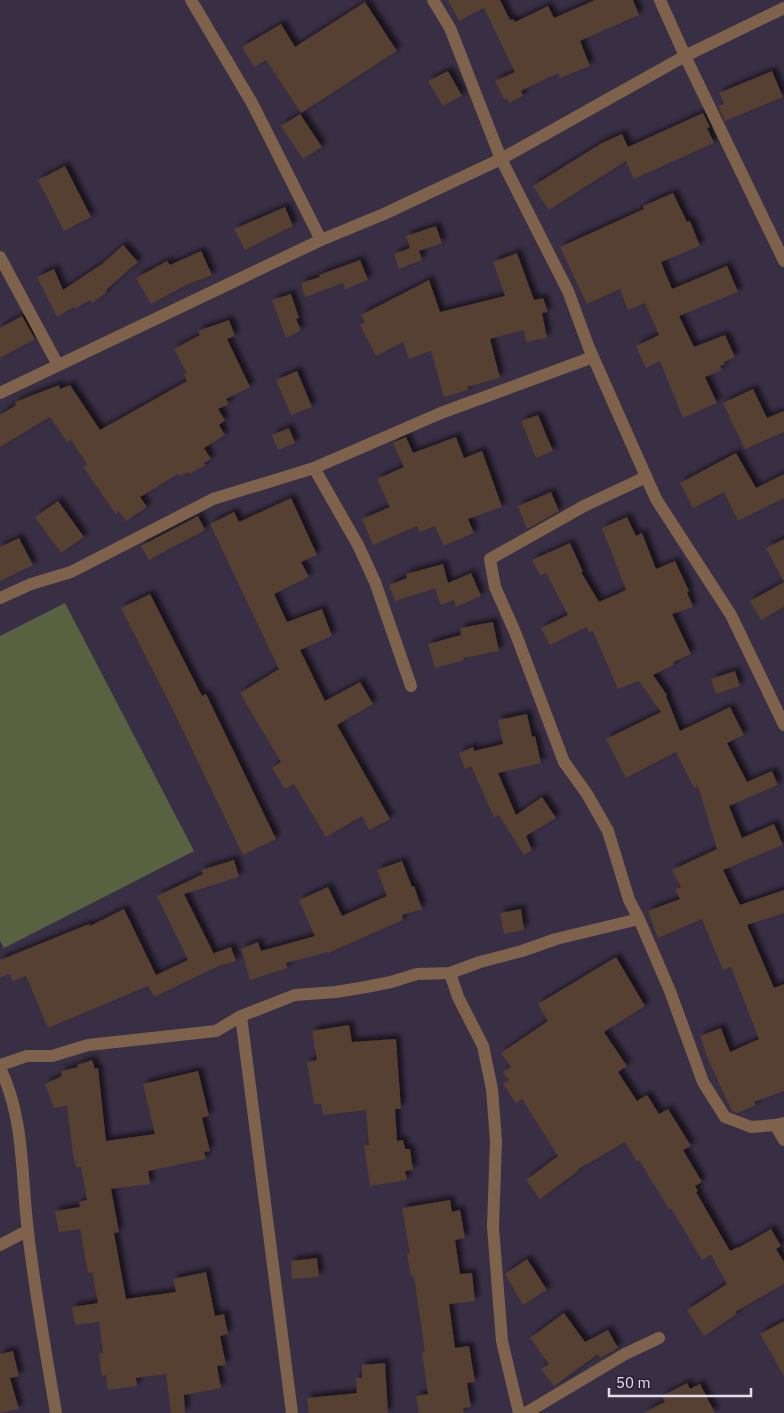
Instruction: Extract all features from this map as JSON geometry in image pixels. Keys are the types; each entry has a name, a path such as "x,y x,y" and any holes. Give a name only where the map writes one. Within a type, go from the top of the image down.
{"street":[{"path":"191,0 252,103 321,240"},
{"path":"433,0 450,28 502,159 568,291 593,357 656,499 731,615 784,725"},
{"path":"660,0 784,261"},
{"path":"0,393 321,240 384,214 502,159 685,56 784,8"},
{"path":"0,257 58,364"},
{"path":"0,598 30,584 71,572 213,500 314,468 441,413 593,357"},
{"path":"314,468 358,545 375,582 411,686"},
{"path":"646,477 584,506 490,559 495,587 515,632 564,762 587,794 608,831 629,900 639,918 670,991 703,1082 725,1116 751,1127 780,1124 784,1140"},
{"path":"56,1413 27,1231 18,1124 9,1086 0,1067 27,1056 52,1056 88,1045 216,1031 241,1016 295,995 336,992 366,987 392,982 417,974 450,974 480,962 522,951 556,939 639,918"},
{"path":"450,974 458,997 482,1046 492,1089 496,1141 493,1226 502,1341 519,1413"},
{"path":"241,1016 292,1413"},
{"path":"0,1245 27,1231"},
{"path":"526,1413 625,1354 660,1338"}],"green space":[{"path":"65,603 194,851 4,948 0,941 0,636"}],"building":[{"path":"448,0 500,0 510,20 513,19 515,22 548,6 554,18 595,0 633,0 639,15 580,41 590,66 560,78 558,73 521,91 523,96 509,103 507,98 504,99 495,81 515,72 484,8 459,21"},
{"path":"365,2 397,51 301,113 266,60 254,67 242,47 281,24 295,47"},
{"path":"448,71 462,96 443,106 428,81"},
{"path":"772,71 783,97 725,121 718,106 724,104 719,93"},
{"path":"703,113 710,127 707,128 714,143 634,179 626,161 549,210 533,186 600,144 622,134 628,147"},
{"path":"300,114 322,147 303,159 281,126"},
{"path":"65,166 91,217 64,231 38,180"},
{"path":"673,193 687,222 690,221 700,246 661,262 672,289 727,266 738,292 679,316 694,347 725,335 735,357 720,366 722,370 705,377 717,403 683,418 660,361 646,368 636,346 659,335 645,303 628,310 620,289 587,304 560,247 644,209 643,206"},
{"path":"285,207 293,226 245,250 234,229"},
{"path":"436,226 442,243 419,251 422,260 399,269 394,254 410,248 406,236"},
{"path":"123,245 138,262 106,290 107,292 92,303 90,300 57,317 37,277 54,269 63,290 102,264"},
{"path":"201,251 212,275 186,285 151,304 136,278 167,261 170,265"},
{"path":"517,253 534,300 543,298 548,312 542,313 547,338 526,342 524,330 490,339 500,378 467,387 468,390 444,397 431,351 409,359 403,342 376,356 360,325 365,322 361,315 429,280 440,312 505,296 493,262"},
{"path":"360,260 368,280 345,289 343,283 305,297 301,283"},
{"path":"291,294 299,318 296,319 301,330 286,338 272,300"},
{"path":"22,316 35,339 0,358 0,328"},
{"path":"229,320 235,336 227,339 250,387 226,399 229,404 218,409 225,420 219,425 225,435 204,448 211,459 204,463 206,465 190,474 188,472 180,476 178,474 140,497 147,507 126,521 119,511 116,514 83,467 87,464 71,440 67,442 50,417 0,447 0,415 16,405 15,402 59,385 60,389 70,385 100,430 187,381 184,374 187,373 174,349 200,335 198,331"},
{"path":"297,371 312,407 291,415 276,380"},
{"path":"753,389 767,418 784,411 784,432 745,449 723,403"},
{"path":"538,415 553,451 536,458 521,421"},
{"path":"289,428 295,443 278,450 272,435"},
{"path":"406,437 413,453 456,437 464,458 482,451 502,507 468,519 474,533 444,546 435,526 420,532 417,526 373,545 362,519 390,507 377,479 404,467 393,443"},
{"path":"736,453 756,488 784,474 784,498 738,521 724,492 693,508 680,483"},
{"path":"551,492 559,511 527,529 518,506"},
{"path":"291,498 317,555 301,562 309,577 274,594 287,622 322,609 332,636 300,650 325,701 360,682 373,704 337,725 390,819 369,830 362,816 326,837 294,784 285,789 272,768 281,762 240,693 279,669 210,524 234,512 239,522"},
{"path":"58,501 84,537 61,553 35,517"},
{"path":"198,516 205,530 149,560 141,546"},
{"path":"627,517 636,536 642,533 656,569 675,561 689,591 687,592 693,607 672,614 691,654 673,662 674,665 653,675 667,695 680,731 730,707 744,735 727,743 747,782 772,771 778,785 729,806 742,838 774,824 783,845 723,870 740,905 784,890 784,913 747,925 774,988 784,984 784,1091 754,1102 756,1105 737,1113 732,1111 708,1059 700,1036 721,1028 730,1052 759,1039 731,967 723,970 702,919 658,938 648,911 680,899 675,890 681,887 672,870 717,849 698,786 694,788 676,752 626,778 606,739 661,712 639,681 618,689 593,631 589,633 587,627 550,645 541,628 568,615 546,573 540,575 532,560 570,543 583,572 581,572 599,602 626,590 602,528"},
{"path":"19,538 33,565 0,581 0,547"},
{"path":"784,539 784,582 766,548"},
{"path":"443,564 448,583 471,573 481,596 456,607 454,600 441,605 435,589 437,588 395,601 389,585 407,578 406,574"},
{"path":"784,582 784,607 761,620 750,601"},
{"path":"150,594 202,696 206,694 276,839 243,855 121,608"},
{"path":"493,622 499,651 463,658 464,660 435,668 428,644 461,635 460,628"},
{"path":"735,671 740,686 716,694 711,679"},
{"path":"527,714 532,737 535,736 541,763 498,773 516,815 542,797 556,818 526,836 532,850 524,855 499,815 494,817 471,766 465,769 459,753 473,747 474,751 503,744 498,720"},
{"path":"234,860 239,877 184,894 218,962 214,953 231,947 236,961 219,966 154,997 148,986 48,1028 26,976 13,981 10,974 0,977 0,960 89,924 90,926 124,909 156,975 188,960 157,896 203,874 201,870"},
{"path":"402,861 422,909 402,915 403,920 328,953 286,963 288,968 250,980 241,949 258,942 261,951 315,936 299,900 328,887 342,916 387,896 377,870"},
{"path":"521,909 524,930 504,934 500,913"},
{"path":"616,957 645,1006 604,1032 627,1066 618,1072 637,1101 647,1095 659,1114 668,1109 691,1146 683,1150 702,1182 695,1186 698,1191 696,1192 730,1251 771,1229 781,1246 776,1249 784,1262 784,1284 735,1312 737,1314 704,1336 687,1310 727,1284 711,1255 702,1260 671,1208 669,1209 639,1160 637,1162 625,1142 577,1170 540,1199 526,1180 558,1156 522,1099 516,1103 503,1084 509,1080 503,1072 511,1067 501,1053 548,1021 538,1004"},
{"path":"349,1025 352,1042 396,1039 401,1109 395,1109 397,1141 403,1140 405,1149 410,1149 413,1170 405,1171 407,1180 370,1186 364,1145 369,1145 366,1110 323,1115 321,1104 314,1104 307,1062 317,1060 312,1031"},
{"path":"92,1060 95,1069 98,1068 106,1141 155,1134 143,1084 198,1071 209,1116 202,1118 210,1151 204,1152 206,1159 148,1171 150,1184 111,1189 119,1232 114,1233 126,1299 176,1292 173,1279 206,1272 215,1316 224,1314 228,1334 220,1336 226,1365 217,1366 221,1388 184,1395 185,1413 171,1413 166,1374 136,1378 137,1386 108,1390 106,1375 102,1376 99,1353 103,1353 99,1322 75,1325 72,1307 98,1303 92,1272 88,1273 80,1229 59,1232 55,1211 80,1207 79,1202 87,1200 81,1167 76,1167 74,1161 67,1106 54,1108 45,1084 62,1076 61,1071 78,1067 77,1065"},
{"path":"450,1200 452,1212 460,1210 465,1238 455,1240 460,1274 472,1273 475,1301 449,1304 455,1348 469,1346 475,1382 467,1383 471,1407 463,1408 464,1413 419,1413 416,1396 428,1394 422,1353 425,1352 414,1276 411,1276 407,1254 410,1253 402,1208"},
{"path":"317,1258 319,1277 292,1279 291,1261"},
{"path":"527,1259 547,1290 523,1305 505,1274"},
{"path":"564,1313 585,1342 608,1330 618,1348 600,1358 598,1354 554,1386 541,1369 549,1364 530,1338"},
{"path":"784,1321 784,1376 760,1334"},
{"path":"13,1351 19,1376 10,1378 19,1409 0,1413 0,1354"},
{"path":"385,1363 388,1413 309,1413 307,1398 357,1393 356,1378 362,1378 362,1365"},
{"path":"687,1383 690,1389 700,1384 715,1413 643,1413 665,1402 662,1396"}]}
